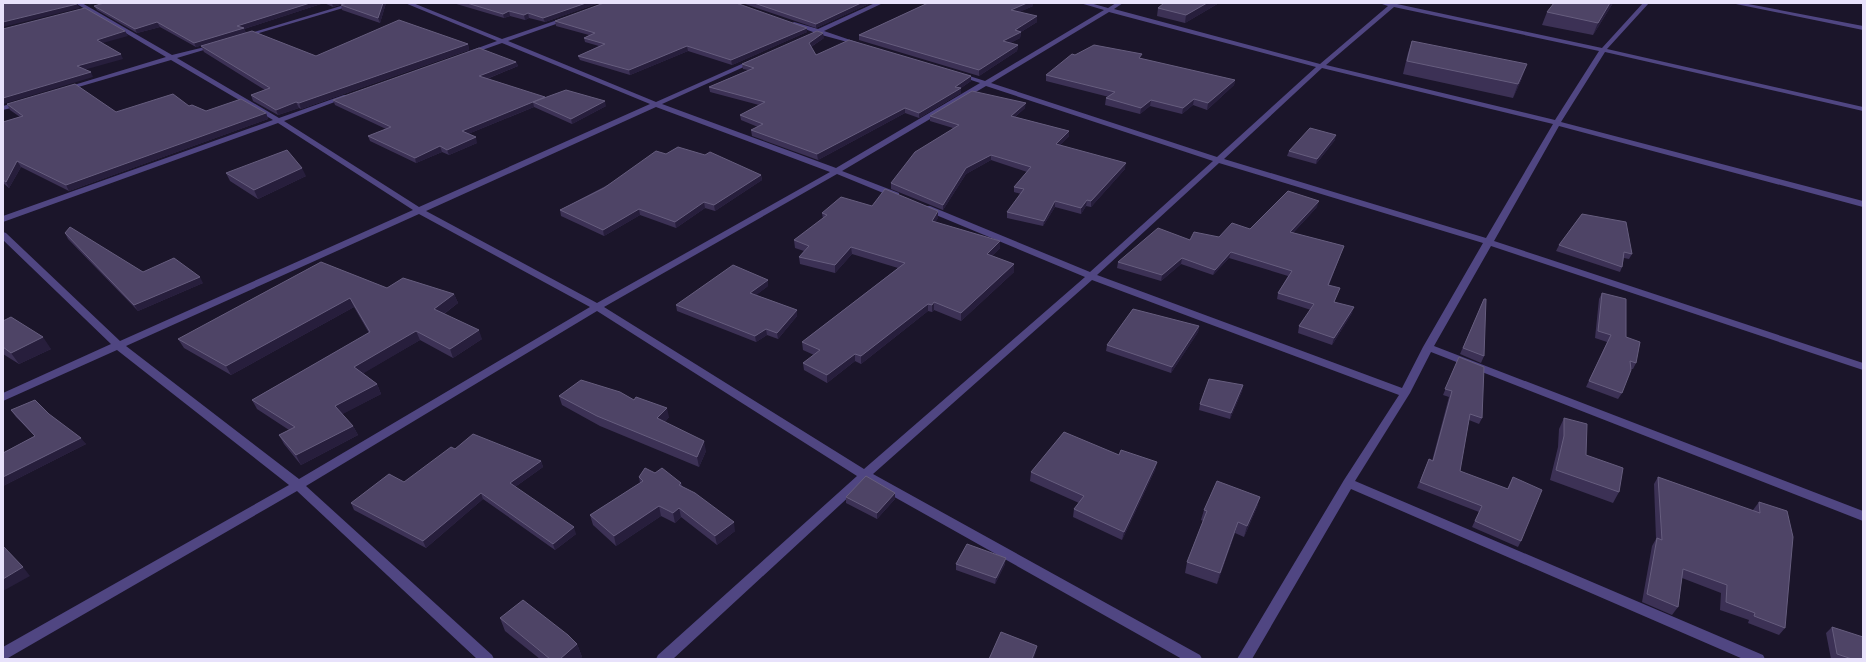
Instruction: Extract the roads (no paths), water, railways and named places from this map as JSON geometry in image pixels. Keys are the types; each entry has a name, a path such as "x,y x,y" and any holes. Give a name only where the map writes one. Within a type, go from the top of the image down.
{"street":[{"path":"238,38 357,3"},
{"path":"408,3 505,41 657,104 837,171 902,198"},
{"path":"802,38 880,3"},
{"path":"1083,3 1321,66 1556,123 1863,204"},
{"path":"3,654 298,485 597,308 837,171 1120,3"},
{"path":"1244,659 1348,483 1405,393 1428,347 1556,123 1603,50 1646,3"},
{"path":"1734,3 1863,28"},
{"path":"663,659 865,474 1091,276 1390,4 1603,50 1863,109"},
{"path":"83,8 100,6"},
{"path":"83,8 171,57 278,120 418,210 597,308 865,474 1195,659"},
{"path":"461,56 572,16"},
{"path":"788,22 868,47"},
{"path":"56,92 223,42"},
{"path":"3,397 766,55"},
{"path":"949,72 986,82 1218,160 1489,242 1863,367"},
{"path":"3,219 351,94"},
{"path":"3,108 26,101"},
{"path":"917,204 1091,276 1405,393"},
{"path":"3,235 119,346 298,485 487,659"},
{"path":"1428,347 1863,516"},
{"path":"1348,483 1758,659"}]}
